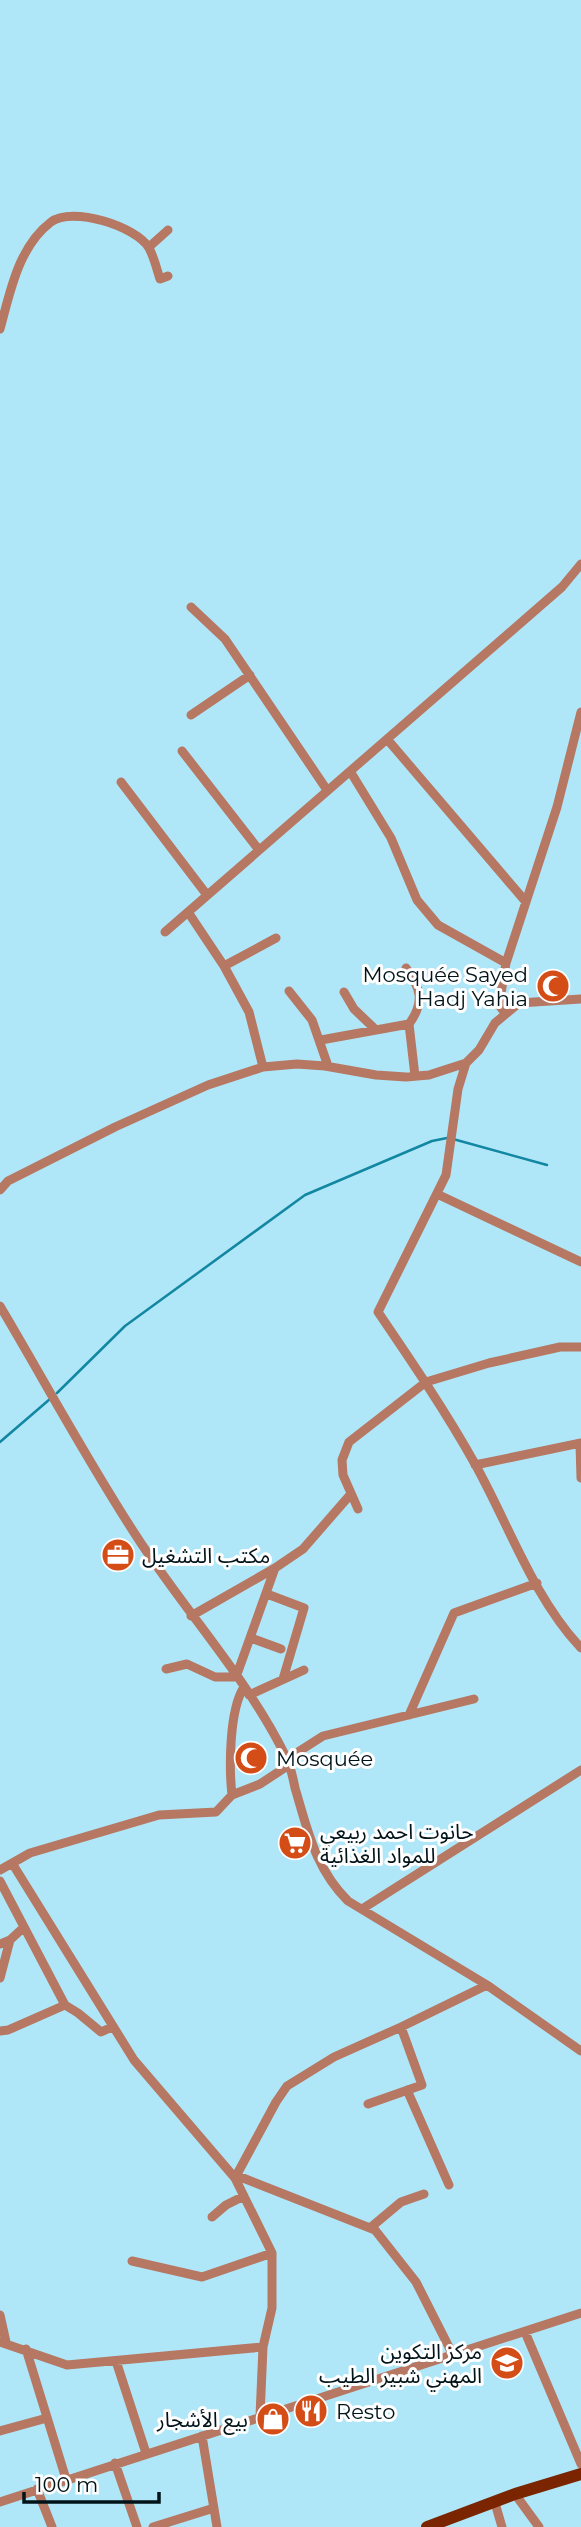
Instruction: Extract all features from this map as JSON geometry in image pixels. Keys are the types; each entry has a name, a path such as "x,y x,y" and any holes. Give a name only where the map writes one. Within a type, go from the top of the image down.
{"main road":[{"path":"431,2526 515,2494 581,2474"}],"street":[{"path":"0,329 16,272 30,247 53,220 81,218 107,222 131,230 149,247 160,279 168,276"},
{"path":"149,247 168,230"},
{"path":"165,932 562,587 581,564"},
{"path":"191,607 225,639 327,790"},
{"path":"191,715 250,675"},
{"path":"505,1013 499,1005 506,963 578,737 581,712"},
{"path":"387,739 526,902"},
{"path":"183,751 259,850"},
{"path":"350,771 391,838 417,900 438,925 506,963"},
{"path":"121,782 206,895"},
{"path":"188,912 224,966 249,1012 263,1067"},
{"path":"224,966 276,938"},
{"path":"406,968 418,984 418,1012 410,1024 415,1076"},
{"path":"289,991 312,1020 328,1066"},
{"path":"344,992 354,1009 376,1030"},
{"path":"0,1190 8,1181 115,1127 208,1085 263,1067 297,1064 376,1074 429,1075 466,1063 479,1050 495,1023 519,1003 581,999"},
{"path":"321,1040 410,1024"},
{"path":"466,1063 456,1101 446,1175 378,1312 426,1382 475,1465 537,1583 568,1634 581,1648"},
{"path":"437,1194 581,1262"},
{"path":"0,1306 135,1534 247,1691 288,1762 311,1842 325,1874 348,1901 487,1985 581,2051"},
{"path":"358,1509 343,1475 342,1461 349,1441 426,1382 560,1347 581,1347"},
{"path":"475,1465 580,1443 581,1478"},
{"path":"191,1616 303,1549 350,1495"},
{"path":"236,1677 275,1568"},
{"path":"409,1715 454,1613 537,1583"},
{"path":"267,1594 304,1608 284,1679"},
{"path":"251,1638 281,1649"},
{"path":"166,1669 187,1664 215,1677 236,1677"},
{"path":"232,1795 229,1771 237,1698 247,1691 304,1670"},
{"path":"0,1870 30,1853 159,1815 216,1812 232,1795 261,1784 323,1736 474,1699"},
{"path":"362,1909 581,1770"},
{"path":"12,1863 134,2060 237,2177 272,2253 272,2308 263,2347 261,2416"},
{"path":"0,1881 65,2005 101,2032 112,2027"},
{"path":"0,1944 10,1940 23,1928"},
{"path":"0,1978 10,1940"},
{"path":"237,2177 287,2086 334,2057 487,1985"},
{"path":"0,2031 65,2005"},
{"path":"368,2104 422,2085 401,2027"},
{"path":"407,2090 449,2185"},
{"path":"237,2177 375,2230 416,2282 453,2355"},
{"path":"370,2228 401,2202 424,2194"},
{"path":"212,2217 226,2205 244,2196"},
{"path":"132,2261 202,2277 272,2253"},
{"path":"0,2500 581,2313"},
{"path":"0,2315 3,2342 67,2365 263,2347"},
{"path":"525,2332 581,2464"},
{"path":"26,2349 66,2479"},
{"path":"116,2361 146,2454"},
{"path":"0,2431 47,2418"},
{"path":"202,2436 217,2527"},
{"path":"115,2463 137,2527"},
{"path":"37,2489 52,2527"},
{"path":"515,2494 539,2527"},
{"path":"495,2503 502,2527"},
{"path":"153,2527 214,2508"}],"waterway":[{"path":"57,1393 125,1326 305,1195 432,1141 447,1138"},
{"path":"453,1139 547,1165"},
{"path":"0,1442 50,1399"}],"place":[{"name":"Mosquée Sayed Hadj Yahia","path":"553,986"},
{"name":"مكتب التشغيل","path":"118,1555"},
{"name":"Mosquée","path":"251,1758"},
{"name":"حانوت احمد ربيعي للمواد الغذائية","path":"295,1843"},
{"name":"مركز التكوين المهني شبير الطيب","path":"507,2363"},
{"name":"Resto","path":"311,2411"},
{"name":"بيع الأشجار","path":"273,2419"}]}
